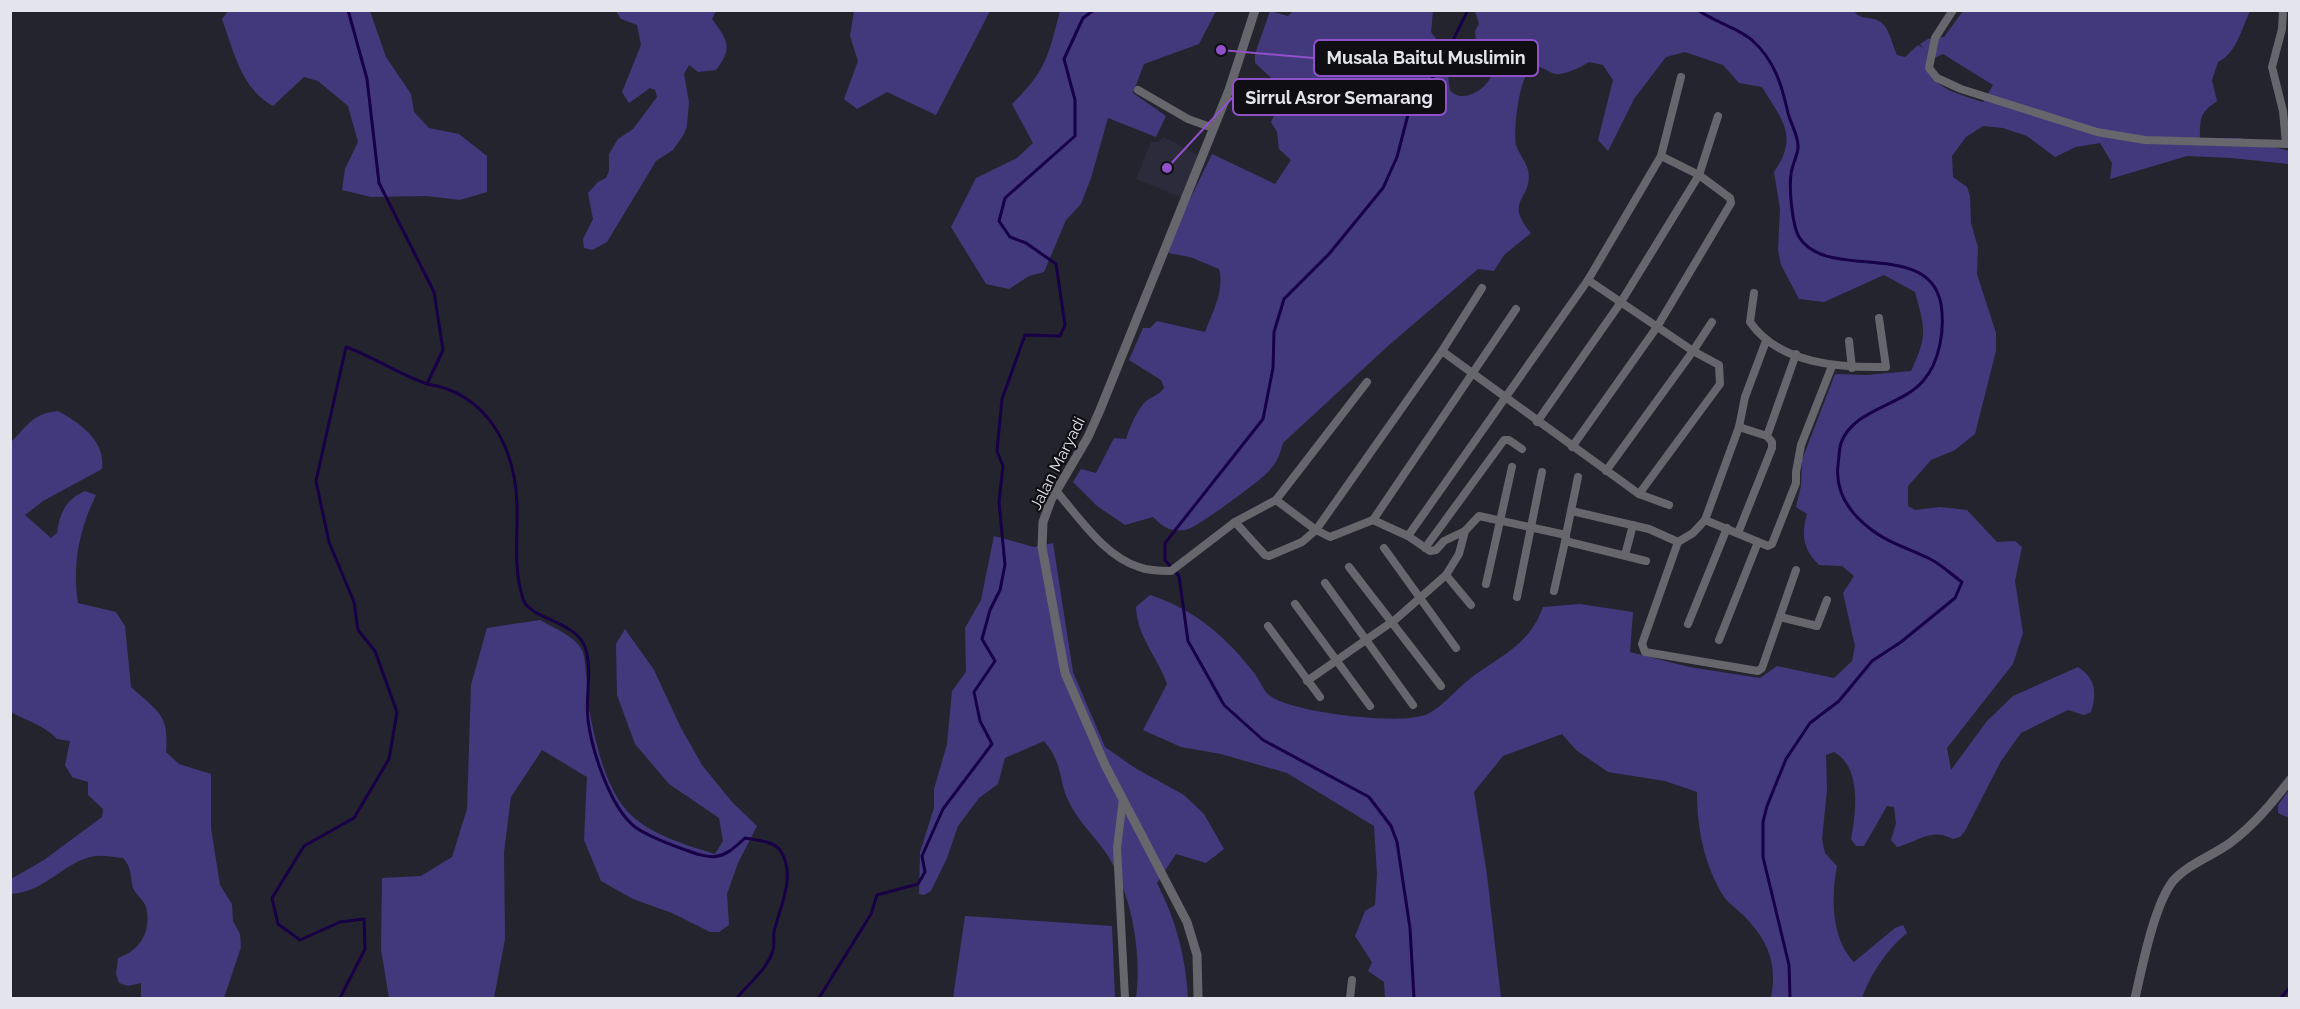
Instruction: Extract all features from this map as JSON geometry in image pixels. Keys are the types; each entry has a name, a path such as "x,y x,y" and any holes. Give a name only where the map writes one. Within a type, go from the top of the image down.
{"street":[{"name":"Jalan Maryadi","path":"1198,999 1197,955 1192,934 1080,710 1062,664 1041,539 1043,522 1056,491 1092,429 1229,90 1255,10"},
{"path":"1953,10 1935,38 1929,68 1937,78 1961,89 2097,132 2145,140 2288,144 2286,108 2272,67 2282,30 2283,10"},
{"path":"1408,536 1588,280 1661,156 1681,77"},
{"path":"1138,90 1188,119 1213,128"},
{"path":"1229,90 1273,102"},
{"path":"1537,422 1621,303 1698,175 1718,116"},
{"path":"1572,447 1656,327 1731,203 1730,198 1698,175 1661,156"},
{"path":"1588,280 1656,327 1719,365 1720,384 1639,494"},
{"path":"1235,522 1264,555 1269,556 1302,542 1316,530 1442,351 1482,288"},
{"path":"1754,293 1750,322 1766,341 1832,366 1886,367 1879,318"},
{"path":"1276,500 1316,530 1330,537 1373,520 1516,309"},
{"path":"1606,471 1712,322"},
{"path":"1849,340 1852,368"},
{"path":"1766,341 1745,397 1739,427 1705,520 1678,542 1642,644 1646,652 1758,671 1762,668 1796,570"},
{"path":"1442,351 1639,494 1669,505"},
{"path":"1767,436 1796,354"},
{"path":"1705,520 1768,546 1772,544 1796,483 1801,445 1832,366"},
{"path":"1056,491 1086,526 1126,561 1147,570 1174,570 1235,522 1276,500 1367,382"},
{"path":"1738,533 1772,448 1772,442 1767,436 1739,427"},
{"path":"1425,548 1504,440 1509,440 1522,449"},
{"path":"1486,584 1512,467"},
{"path":"1517,597 1542,472"},
{"path":"1554,591 1578,477"},
{"path":"1572,511 1633,525 1678,542"},
{"path":"1373,520 1408,536 1430,551 1436,550 1444,541 1465,531 1479,516 1646,561"},
{"path":"1625,555 1633,525"},
{"path":"1688,624 1727,528"},
{"path":"1307,681 1391,622 1446,575 1459,554 1465,531"},
{"path":"1719,640 1758,542"},
{"path":"1384,548 1456,648"},
{"path":"1349,567 1441,686"},
{"path":"1446,575 1471,605"},
{"path":"1324,583 1413,705"},
{"path":"1780,617 1817,626 1827,600"},
{"path":"1295,604 1370,706"},
{"path":"1268,626 1320,697"},
{"path":"2135,999 2153,930 2171,884 2187,869 2243,833 2266,811 2289,780"},
{"path":"1123,799 1117,848 1125,999"},
{"path":"1350,999 1352,980"}],"shaded area":[{"path":"854,10 990,11 936,115 887,92 857,109 844,99 858,61 850,36"},
{"path":"1294,10 1433,11 1431,32 1444,49 1450,90 1457,95 1465,96 1482,88 1493,71 1494,61 1490,52 1476,40 1475,31 1479,24 1475,11 1854,11 1860,16 1883,24 1897,55 1905,57 1918,45 1923,48 1920,44 1928,39 1944,37 1963,11 2250,11 2234,47 2218,62 2212,80 2217,101 2202,116 2200,138 2240,138 2289,151 2289,164 2187,156 2110,179 2112,163 2100,143 2076,147 2055,157 2027,136 2003,128 1983,126 1966,137 1952,156 1953,177 1967,187 1970,196 1971,223 1978,247 1977,274 1996,333 1996,351 1975,434 1955,450 1931,460 1908,486 1908,506 1915,510 1940,507 1967,510 1997,542 2015,541 2022,547 2015,581 2023,633 2013,664 1947,748 1951,770 1987,721 2013,696 2078,667 2092,682 2094,699 2091,712 2084,715 2068,710 2021,733 2001,761 1965,831 1960,837 1953,839 1938,834 1931,835 1897,847 1891,840 1896,823 1894,807 1887,806 1864,846 1856,846 1851,839 1855,804 1853,780 1843,759 1834,752 1826,755 1827,790 1822,839 1825,853 1837,866 1834,890 1835,917 1846,953 1854,962 1895,928 1903,925 1907,933 1880,962 1862,998 1771,998 1773,976 1766,947 1755,928 1724,897 1711,872 1700,833 1697,792 1665,781 1608,772 1576,750 1562,734 1503,756 1474,792 1487,875 1501,998 1385,998 1384,982 1368,971 1372,962 1355,936 1365,911 1375,905 1377,874 1374,826 1287,773 1221,754 1181,747 1143,730 1167,684 1137,618 1136,607 1150,595 1193,615 1218,634 1240,656 1269,695 1299,707 1345,715 1393,719 1412,718 1430,713 1467,681 1521,641 1530,632 1543,607 1580,604 1633,612 1630,652 1689,667 1760,678 1777,666 1834,678 1852,661 1855,646 1843,593 1854,576 1842,566 1819,565 1807,548 1804,529 1807,514 1796,507 1801,486 1802,460 1835,374 1866,375 1911,371 1922,340 1923,324 1915,292 1884,275 1824,302 1799,299 1781,265 1778,250 1780,209 1774,172 1785,148 1785,128 1762,87 1739,83 1723,65 1685,52 1666,57 1634,99 1608,151 1598,140 1613,80 1603,65 1589,62 1560,74 1538,67 1530,70 1526,75 1515,129 1516,145 1527,167 1529,180 1519,206 1519,213 1531,233 1504,255 1494,271 1478,269 1389,345 1283,443 1278,458 1268,472 1227,504 1185,530 1167,528 1153,517 1125,525 1097,506 1073,482 1081,469 1096,473 1114,438 1126,439 1141,407 1164,388 1161,380 1129,360 1143,328 1150,328 1157,321 1205,332 1219,293 1219,269 1190,257 1168,253 1177,226 1212,154 1275,184 1291,160 1279,149 1277,132 1271,122 1283,95 1279,85 1255,63 1255,54 1270,11 1288,16","holes":["1943,54 1993,85 1983,102 1939,84 1928,71 1926,62"]},
{"path":"228,11 370,11 386,57 411,94 414,112 429,128 459,134 487,156 487,192 460,200 426,196 371,197 342,190 345,169 358,142 348,106 318,81 304,77 273,106 262,98 246,79 235,56 222,19"},
{"path":"616,11 716,11 712,19 725,38 727,49 716,70 698,72 689,65 684,74 689,102 684,134 673,150 656,161 607,242 592,250 584,248 583,239 593,219 588,193 598,182 606,178 609,171 609,154 618,139 633,129 657,97 655,90 650,88 629,103 622,92 641,45 637,25 621,19"},
{"path":"1060,11 1216,11 1199,44 1144,64 1133,93 1166,116 1156,137 1108,118 1081,204 1066,220 1044,272 1029,276 1009,289 986,284 951,227 976,178 1017,158 1033,143 1012,104 1033,81 1045,62"},
{"path":"1164,137 1199,156 1182,198 1136,179 1151,142 1158,142"},
{"path":"58,411 75,421 90,434 100,450 102,469 43,501 25,515 51,538 57,533 62,513 68,503 85,491 96,495 85,521 78,548 76,589 78,603 116,612 125,626 131,687 160,714 166,729 166,752 179,764 211,774 211,828 220,885 232,904 233,921 240,934 241,947 224,998 141,998 141,983 128,986 119,983 116,974 118,958 126,955 138,945 146,932 147,924 146,907 133,888 129,869 123,858 90,857 70,866 43,884 11,894 11,879 44,860 102,817 103,809 88,795 88,782 72,777 65,765 70,741 57,739 41,727 11,712 11,442 36,418"},
{"path":"994,536 1034,547 1053,543 1073,672 1105,747 1135,768 1184,795 1204,814 1224,849 1206,863 1176,854 1157,883 1170,911 1179,939 1188,998 1136,998 1138,963 1136,944 1123,888 1108,856 1078,818 1070,804 1055,758 1044,741 1005,758 998,784 979,798 958,826 947,858 931,891 924,895 919,894 920,852 934,808 934,789 947,744 952,691 966,672 965,628 981,600"},
{"path":"540,620 569,636 582,650 590,714 599,752 608,779 628,812 658,833 715,854 723,841 719,818 669,784 635,744 617,695 616,644 625,629 654,670 681,728 702,765 732,802 757,826 738,863 727,894 729,925 719,932 710,932 672,913 633,899 601,881 584,840 587,777 542,750 511,797 504,852 505,939 494,998 389,998 381,949 382,878 421,876 452,857 467,809 471,685 487,628"},
{"path":"2289,790 2289,816 2287,817 2278,813 2278,805"},
{"path":"965,916 1112,926 1115,998 953,998"}],"waterway":[{"path":"340,998 365,949 364,919 340,922 300,940 278,924 272,898 304,846 354,818 389,759 397,712 375,651 358,630 354,602 329,542 316,481 346,347 427,384 443,350 434,292 379,183 367,79 348,10"},
{"path":"819,998 871,914 877,895 918,884 925,872 922,856 943,809 992,744 980,721 974,692 995,661 982,639 990,610 1000,590 1005,565 999,502 1003,466 997,451 1002,399 1025,335 1060,336 1065,325 1056,264 1026,243 1010,237 999,221 1005,198 1075,136 1075,100 1064,59 1083,18 1094,10"},
{"path":"1414,998 1410,928 1397,842 1391,826 1369,797 1263,740 1224,705 1188,641 1179,576 1165,560 1165,543 1263,419 1273,368 1274,332 1284,299 1329,254 1383,188 1397,157 1410,107 1437,72 1468,10"},
{"path":"1698,10 1748,37 1761,49 1777,74 1798,144 1790,188 1793,215 1799,237 1812,250 1831,257 1898,266 1918,272 1933,284 1941,304 1942,314 1940,345 1929,373 1914,389 1856,422 1841,443 1838,474 1844,500 1854,514 1868,527 1891,542 1932,560 1962,582 1955,598 1901,642 1872,661 1839,701 1810,723 1786,759 1763,822 1763,857 1789,965 1790,998"},
{"path":"427,384 448,389 466,399 494,426 503,443 511,462 515,483 517,564 523,599 534,611 572,631 585,647 589,674 588,720 594,747 610,793 626,818 635,827 651,836 701,855 722,855 745,838 764,841 780,850 785,860 787,880 774,932 773,950 762,970 737,998"},
{"path":"2281,998 2290,987"}],"place":[{"name":"Musala Baitul Muslimin","path":"1221,50"},
{"name":"Sirrul Asror Semarang","path":"1167,168"}]}
